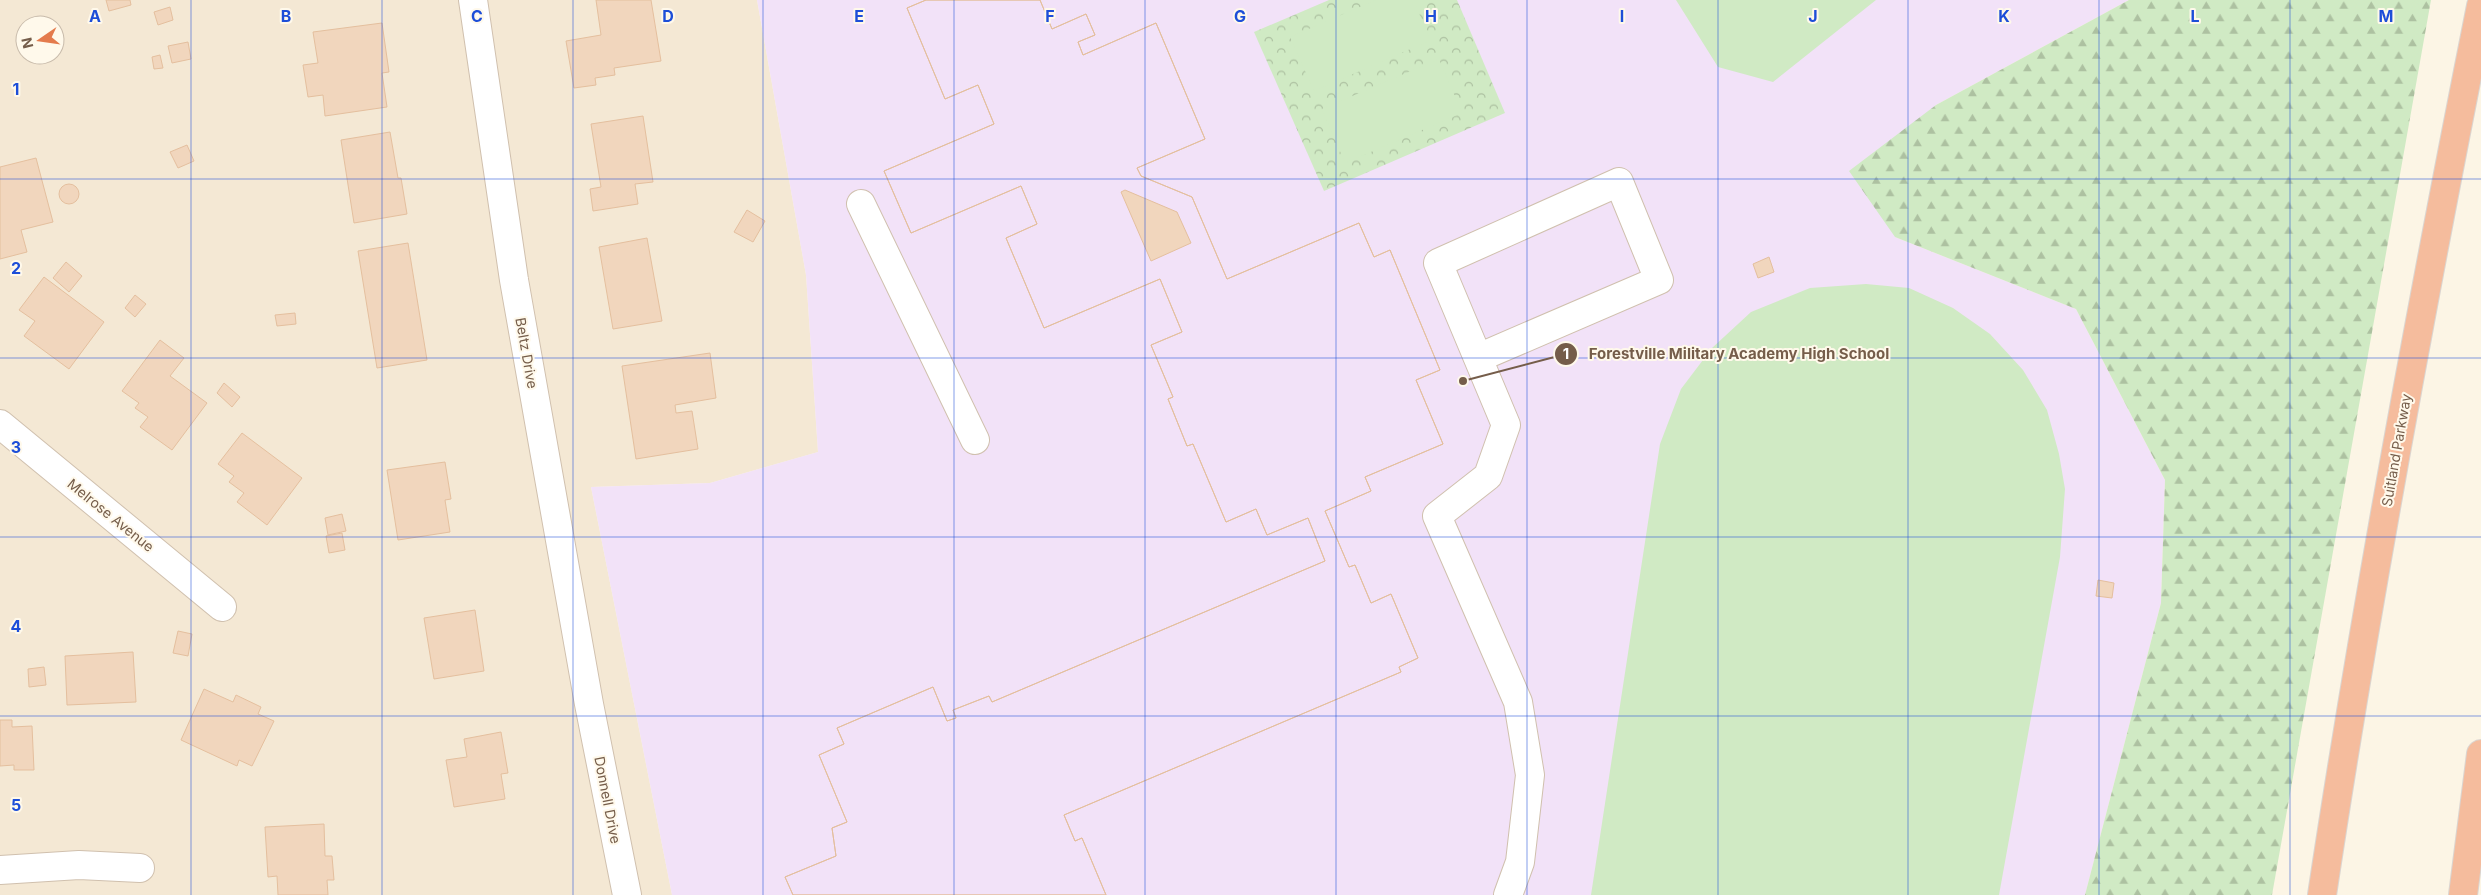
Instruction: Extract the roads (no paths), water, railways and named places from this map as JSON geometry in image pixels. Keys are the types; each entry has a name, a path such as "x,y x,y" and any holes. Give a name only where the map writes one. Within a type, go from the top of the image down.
{"highway":[{"name":"Suitland Parkway","path":"2322,895 2350,714 2417,335 2481,6"},
{"path":"2463,895 2481,754"}],"street":[{"name":"Beltz Drive","path":"473,0 514,280 589,704"},
{"path":"1478,358 1659,280 1619,182 1438,263 1506,425 1488,476 1437,516 1518,702 1530,775 1520,862 1508,895"},
{"path":"861,204 975,440"},
{"name":"Melrose Avenue","path":"0,424 222,607"},
{"name":"Donnell Drive","path":"589,704 627,895"},
{"path":"0,870 79,865 140,868"}],"place":[{"name":"Forestville Military Academy High School","path":"1463,381"}]}
